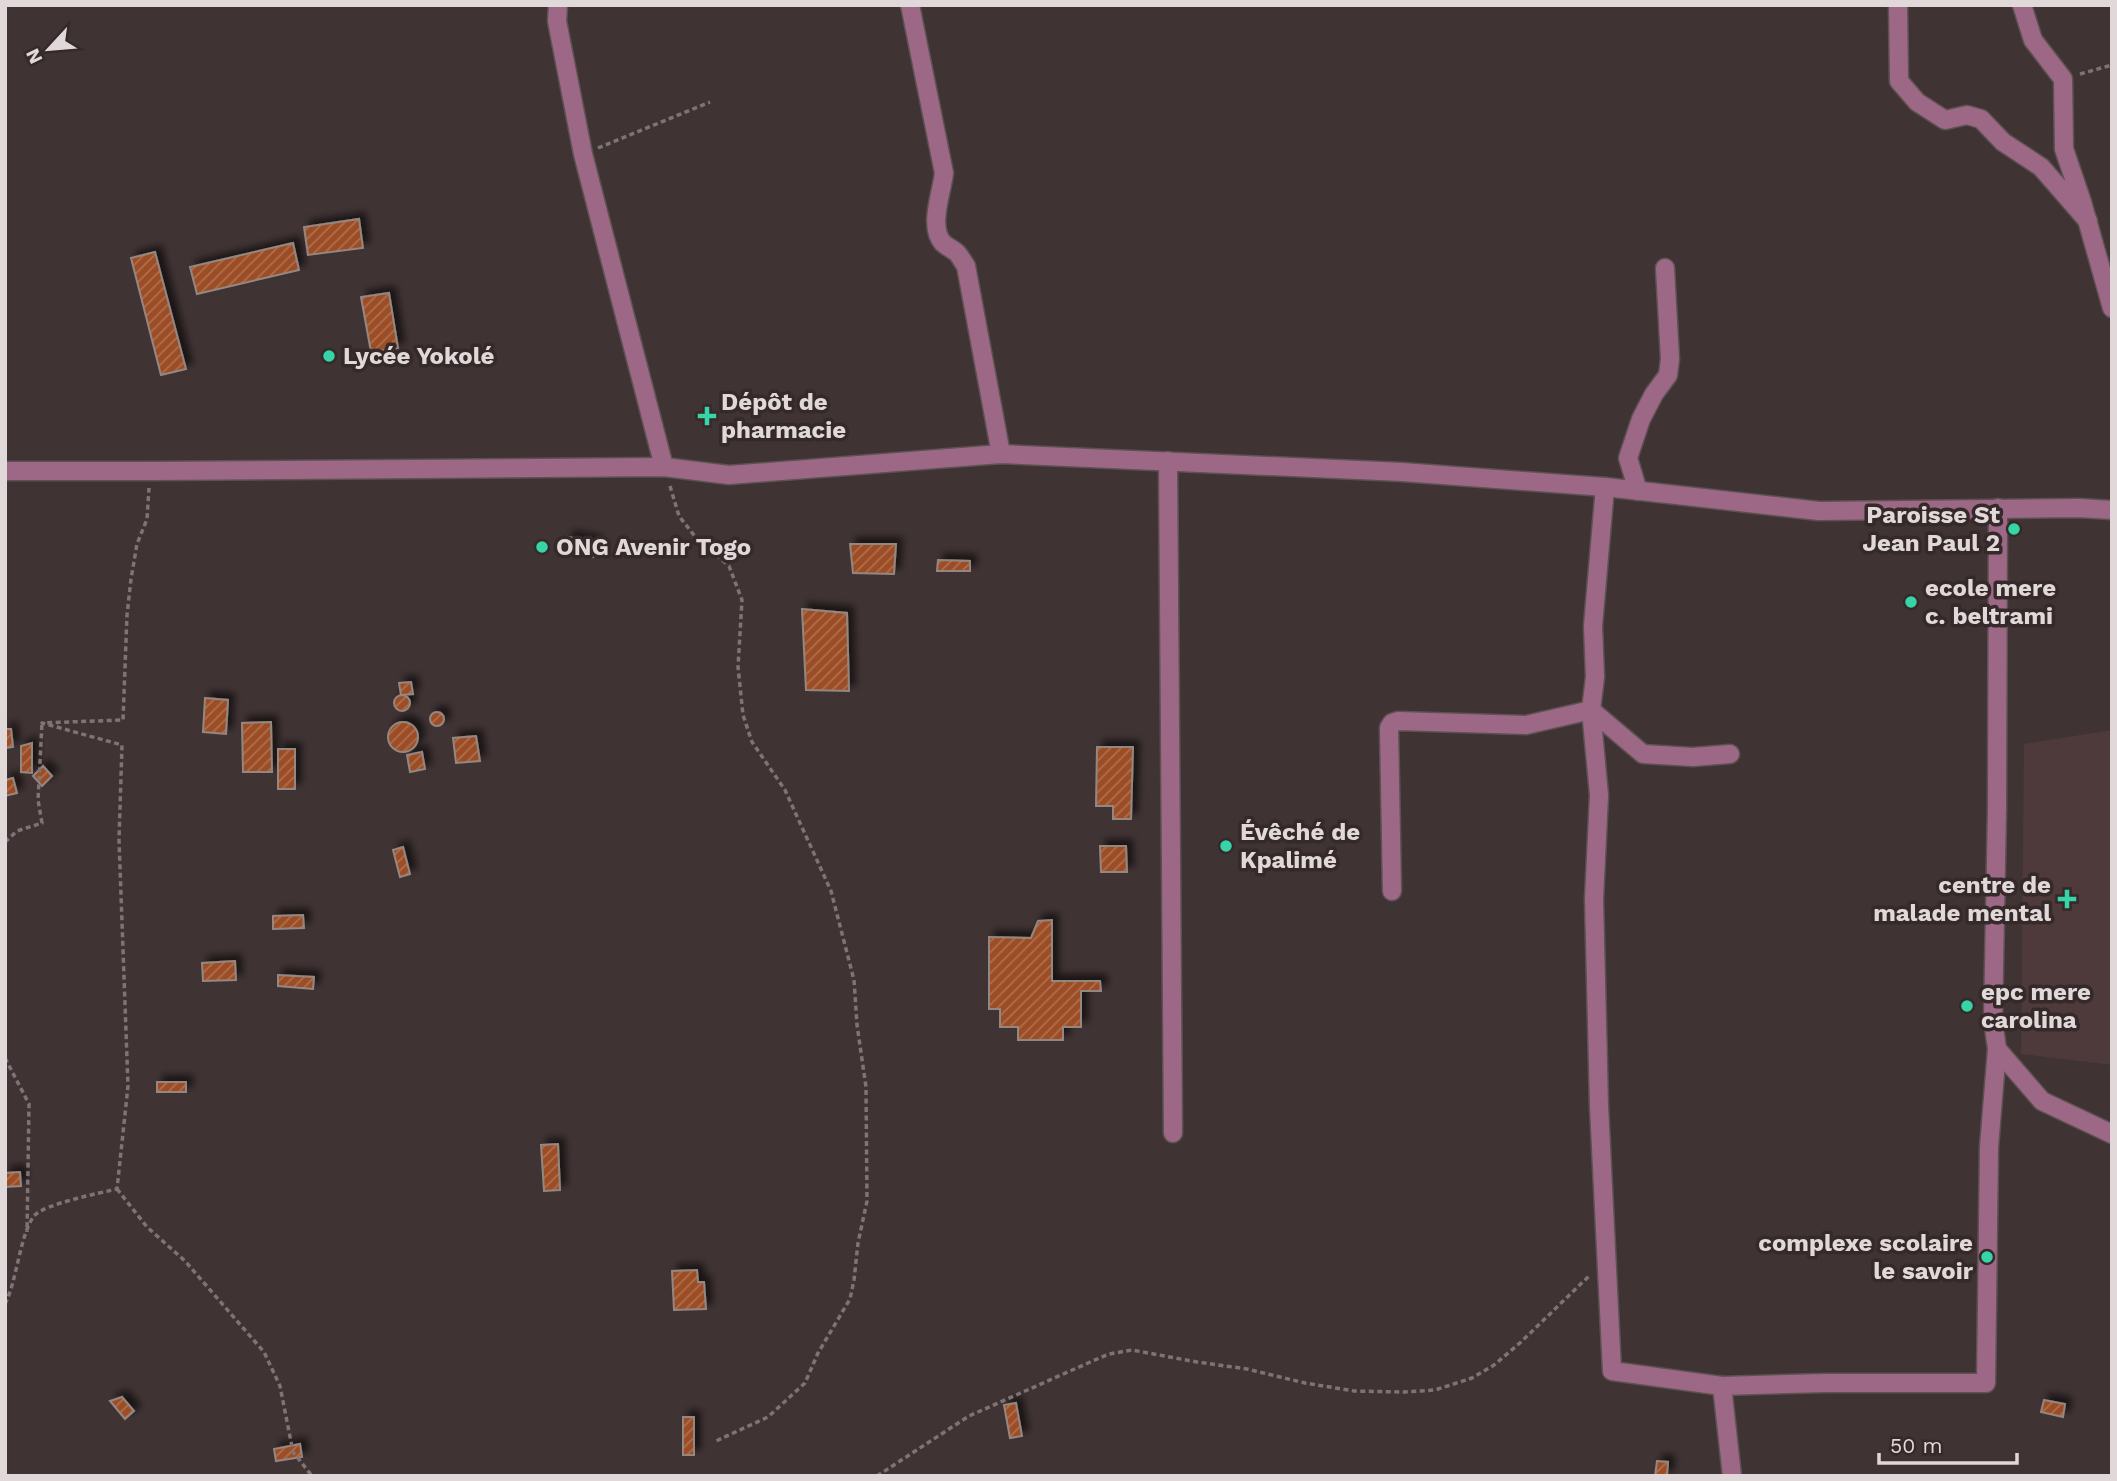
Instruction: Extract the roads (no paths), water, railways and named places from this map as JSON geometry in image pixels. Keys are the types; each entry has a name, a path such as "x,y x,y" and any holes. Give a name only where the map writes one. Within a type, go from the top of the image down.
{"street":[{"path":"558,5 558,21 583,154 664,467"},
{"path":"910,5 944,173 937,206 938,235 943,243 958,253 965,267 1001,454"},
{"path":"1898,5 1899,81 1917,102 1945,120 1967,115 1981,118 2003,142 2041,167 2088,221"},
{"path":"2022,5 2033,40 2063,79 2064,149 2088,221 2112,308"},
{"path":"1638,491 1628,458 1654,394 1668,376 1670,359 1665,268"},
{"path":"5,471 664,467 729,475 1001,454 1402,472 1605,487 1819,510 2112,510"},
{"path":"1168,461 1173,1133"},
{"path":"1605,487 1593,625 1595,677 1591,710 1600,795 1594,899 1595,951 1598,1093 1612,1371 1722,1386 1986,1383 1989,1147 1997,1049 1993,1020 1998,508"},
{"path":"1591,710 1643,754 1693,757 1730,754"},
{"path":"1392,891 1389,728 1392,723 1526,725 1591,710"},
{"path":"1997,1049 2042,1101 2112,1134"},
{"path":"1722,1386 1732,1476"}],"place":[{"name":"Lycée Yokolé","path":"329,356"},
{"name":"Dépôt de pharmacie","path":"707,416"},
{"name":"Paroisse St Jean Paul 2","path":"2014,529"},
{"name":"ONG Avenir Togo","path":"542,547"},
{"name":"ecole mere c. beltrami","path":"1911,602"},
{"name":"Évêché de Kpalimé","path":"1226,846"},
{"name":"centre de malade mental","path":"2067,899"},
{"name":"epc mere carolina","path":"1967,1006"},
{"name":"complexe scolaire le savoir","path":"1987,1257"}]}
